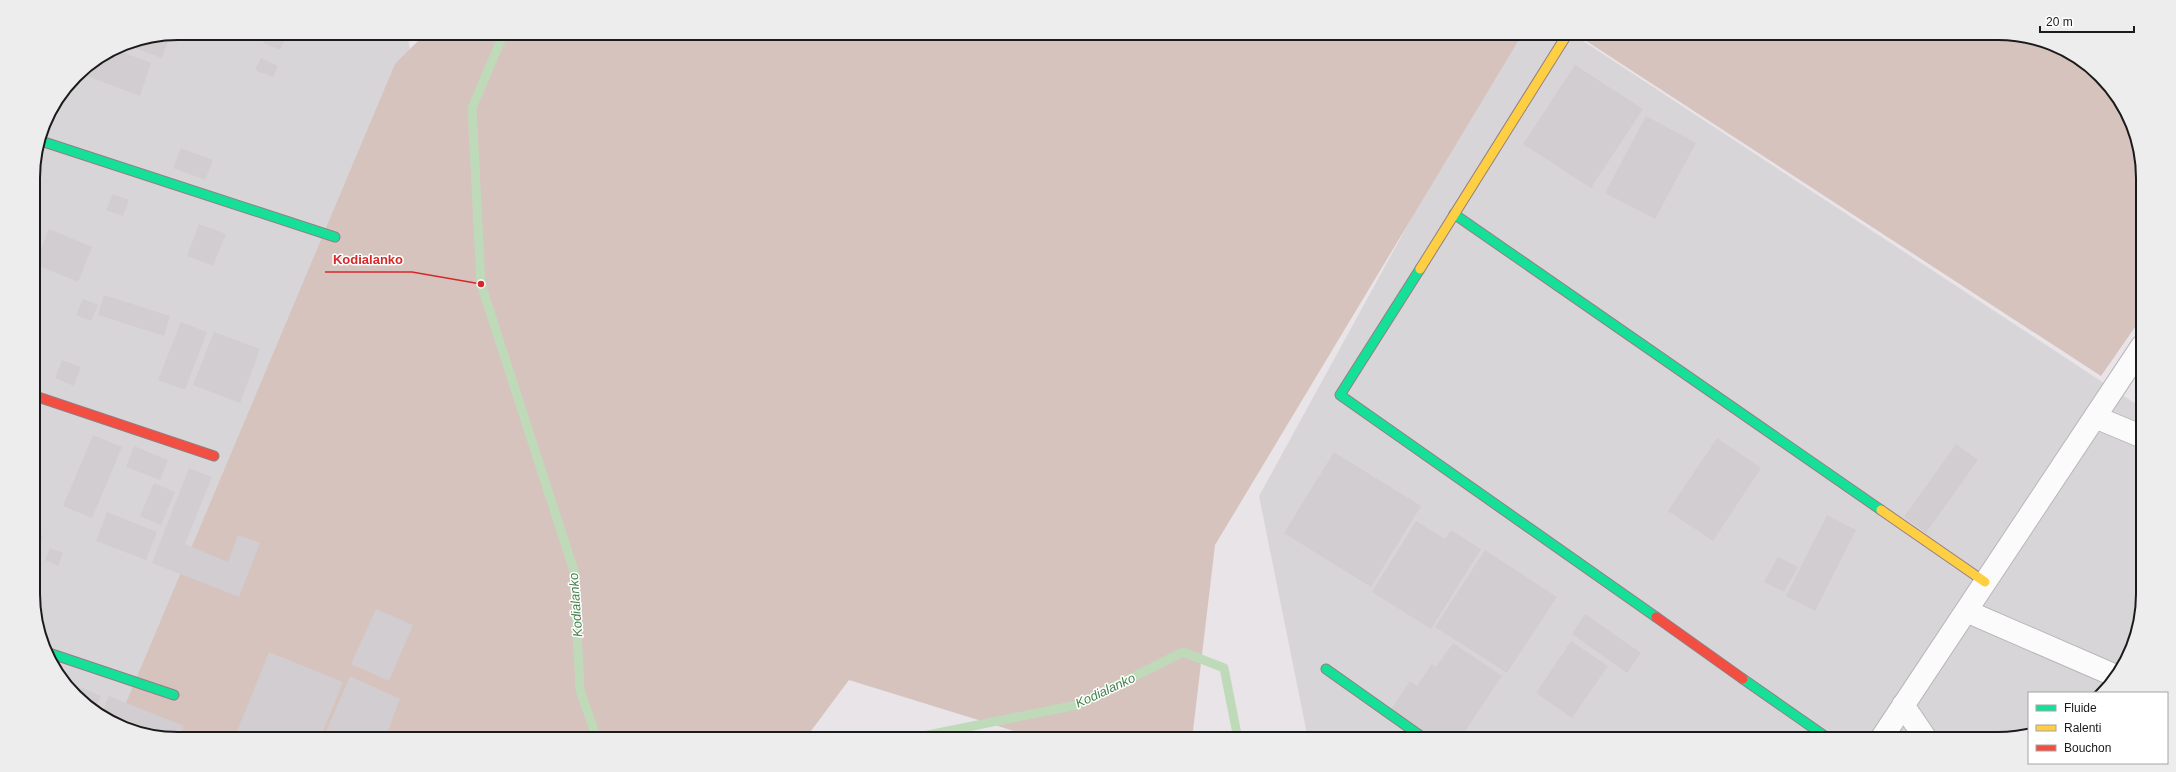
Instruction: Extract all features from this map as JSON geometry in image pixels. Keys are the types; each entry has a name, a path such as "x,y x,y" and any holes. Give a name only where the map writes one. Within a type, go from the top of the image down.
{"street":[{"path":"1564,40 1340,395 1819,732"},
{"path":"45,142 335,237"},
{"path":"1454,214 1985,582"},
{"path":"1886,732 2136,355"},
{"path":"40,398 214,456"},
{"path":"2095,417 2136,434"},
{"path":"1966,611 2110,673"},
{"path":"54,655 174,695"},
{"path":"1326,669 1414,732"},
{"path":"1903,705 1921,732"}],"shaded area":[{"path":"169,40 408,40 541,732 178,732 160,731 134,725 117,718 87,698 74,685 63,670 54,655 47,638 40,603 40,169 47,134 63,102 74,87 87,74 109,59 125,51 143,45"},
{"path":"419,40 1519,40 1215,545 1193,732 1017,732 849,680 810,732 178,732 160,731 134,725 119,719 395,64"},
{"path":"1509,40 1582,40 2136,404 2135,612 2129,638 2117,663 2107,678 2095,691 2028,692 2028,728 2016,731 1307,732 1259,496"},
{"path":"1585,40 1998,40 2016,41 2042,47 2059,54 2074,63 2095,81 2107,94 2117,109 2125,125 2135,160 2136,326 2101,376"}],"building":[{"path":"168,40 162,58 134,48"},
{"path":"264,40 284,40 280,50 263,43"},
{"path":"123,52 151,63 140,96 86,76 102,63"},
{"path":"261,58 278,66 273,77 255,70"},
{"path":"1575,65 1643,109 1591,188 1523,144"},
{"path":"1646,116 1696,143 1655,219 1605,193"},
{"path":"181,148 213,160 205,180 173,168"},
{"path":"113,194 129,200 123,216 106,210"},
{"path":"199,224 226,234 213,266 187,256"},
{"path":"49,229 92,247 78,282 40,266 40,252"},
{"path":"104,295 170,316 164,336 98,315"},
{"path":"83,299 98,305 91,321 76,315"},
{"path":"181,322 207,332 185,390 158,380"},
{"path":"214,332 260,349 240,403 193,385"},
{"path":"62,360 81,367 74,386 55,378"},
{"path":"93,435 122,447 92,518 63,506"},
{"path":"1717,438 1761,468 1713,541 1668,511"},
{"path":"1956,444 1978,460 1926,533 1904,517"},
{"path":"134,446 168,460 160,480 126,467"},
{"path":"1334,452 1421,506 1371,587 1284,533"},
{"path":"189,468 212,477 185,544 228,562 238,535 260,543 239,597 152,563"},
{"path":"154,483 175,492 161,525 140,516"},
{"path":"107,512 157,532 146,560 96,541"},
{"path":"1827,515 1856,530 1815,611 1786,596"},
{"path":"1416,521 1445,539 1451,530 1481,549 1431,629 1372,592"},
{"path":"40,535 43,536 40,544"},
{"path":"50,548 63,553 58,566 45,560"},
{"path":"1485,550 1557,597 1507,673 1435,627"},
{"path":"1778,557 1798,567 1784,592 1764,582"},
{"path":"376,609 413,625 389,681 351,664"},
{"path":"1585,614 1641,653 1627,673 1572,634"},
{"path":"1571,641 1608,666 1572,718 1536,693"},
{"path":"1453,643 1502,676 1465,732 1422,732 1390,711 1410,681 1417,686 1432,664 1436,667"},
{"path":"269,652 343,682 323,732 237,732"},
{"path":"350,676 400,699 388,732 326,732"},
{"path":"81,687 101,696 97,705 87,698 80,691"},
{"path":"109,696 184,726 181,732 160,731 134,725 117,718 103,710"}],"waterway":[{"name":"Kodialanko","path":"501,40 472,108 481,284 574,571 580,690 595,732"},
{"name":"Kodialanko","path":"943,732 1077,705 1183,652 1224,668 1237,732"}],"traffic: fast":[{"path":"45,142 335,237"},
{"path":"1454,214 1881,510"},
{"path":"1420,269 1340,395 1656,617"},
{"path":"54,655 174,695"},
{"path":"1326,669 1415,732"},
{"path":"1743,679 1819,732"}],"traffic: slow":[{"path":"1420,269 1564,40"},
{"path":"1881,510 1985,582"}],"traffic: jam":[{"path":"40,398 214,456"},
{"path":"1656,617 1743,679"}],"place":[{"name":"Kodialanko","path":"481,284"}]}
